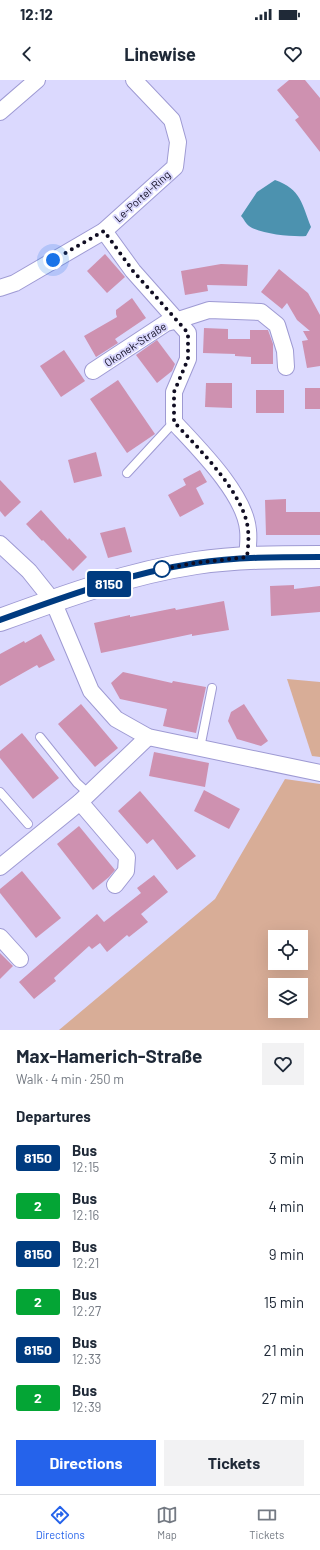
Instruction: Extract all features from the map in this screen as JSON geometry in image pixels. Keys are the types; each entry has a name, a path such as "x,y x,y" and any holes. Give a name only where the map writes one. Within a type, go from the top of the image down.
{"main road":[{"path":"0,620 53,601 150,572 195,563 247,557 320,557"}],"street":[{"path":"0,112 37,80"},
{"name":"Le-Portel-Ring","path":"0,288 15,282 104,231 175,167 178,142 172,120 134,80"},
{"name":"Okonek-Straße","path":"104,231 133,271 188,333 188,359 174,392 174,422"},
{"name":"Okonek-Straße","path":"93,371 166,323 209,310 261,312 277,325 285,351 286,367"},
{"path":"174,422 233,490 242,506 248,529 247,557"},
{"path":"0,544 29,571 53,601 91,690 116,719 148,737 320,773"},
{"path":"0,867 84,798 148,737"},
{"path":"84,798 127,857 126,871 115,885"},
{"path":"0,937 20,959"}],"lane":[{"path":"127,473 174,422"},
{"path":"200,748 212,688"},
{"path":"40,737 77,783 84,798"},
{"path":"0,792 28,824"}],"shaded area":[{"path":"287,679 320,682 320,757 312,756"},
{"path":"285,779 320,784 320,1030 59,1030 215,899"}],"water":[{"path":"275,180 290,188 303,204 311,227 306,236 268,233 254,229 247,224 241,216 257,192"}],"building":[{"path":"289,80 305,80 320,98 320,152 295,120 299,117 277,90"},
{"path":"105,254 125,277 107,293 87,271"},
{"path":"221,264 248,265 247,286 207,285 208,291 185,295 181,271"},
{"path":"279,269 308,293 320,315 320,366 307,368 302,341 308,340 303,331 310,331 297,320 287,303 282,309 261,292"},
{"path":"132,298 146,318 115,339 118,343 96,357 84,336 117,317 116,310"},
{"path":"204,328 228,329 228,339 250,339 250,330 268,330 273,344 273,364 251,364 251,357 235,356 235,354 203,353"},
{"path":"157,340 175,364 172,371 157,383 136,355"},
{"path":"64,350 85,381 61,397 40,366"},
{"path":"118,380 155,434 127,453 90,399"},
{"path":"206,383 232,383 232,408 205,407"},
{"path":"305,388 320,388 320,409 305,409"},
{"path":"256,390 284,390 284,413 256,413"},
{"path":"96,452 102,476 74,483 68,460"},
{"path":"200,470 207,482 196,488 204,504 180,517 168,495 186,485 183,479"},
{"path":"0,480 21,502 5,517 0,511"},
{"path":"286,499 286,512 320,512 320,535 266,535 265,500"},
{"path":"41,510 68,540 69,538 87,557 73,571 26,524"},
{"path":"125,527 132,552 108,558 100,533"},
{"path":"294,585 294,589 320,586 320,612 271,616 270,586"},
{"path":"224,601 229,630 192,636 192,634 101,653 94,623 130,615 130,617 175,608 176,610"},
{"path":"41,634 55,660 39,668 37,665 0,686 0,654"},
{"path":"123,672 172,683 173,681 206,687 196,733 163,726 167,709 120,699 111,683"},
{"path":"81,704 118,748 95,767 58,724"},
{"path":"244,704 268,741 261,746 237,739 228,721 231,712"},
{"path":"22,733 59,778 33,799 0,758 0,751"},
{"path":"154,752 209,763 205,787 149,776"},
{"path":"204,790 240,809 229,829 194,811"},
{"path":"140,791 196,856 177,870 153,839 147,844 118,811"},
{"path":"79,826 115,870 93,890 57,844"},
{"path":"22,871 61,918 36,938 0,893 0,889"},
{"path":"154,875 168,892 141,914 148,922 129,937 127,935 107,952 100,943 92,949 89,946 54,978 56,981 34,999 19,982 97,914 104,922 141,893 137,888"},
{"path":"0,953 13,966 0,979"}],"bus line":[{"name":"8150","path":"0,620 53,601 150,572 195,563 265,556 320,557"}],"route":[{"path":"53,260 104,231 133,271 188,333 188,359 174,392 174,422 233,490 242,506 248,529 247,557 195,563 162,569"}]}
